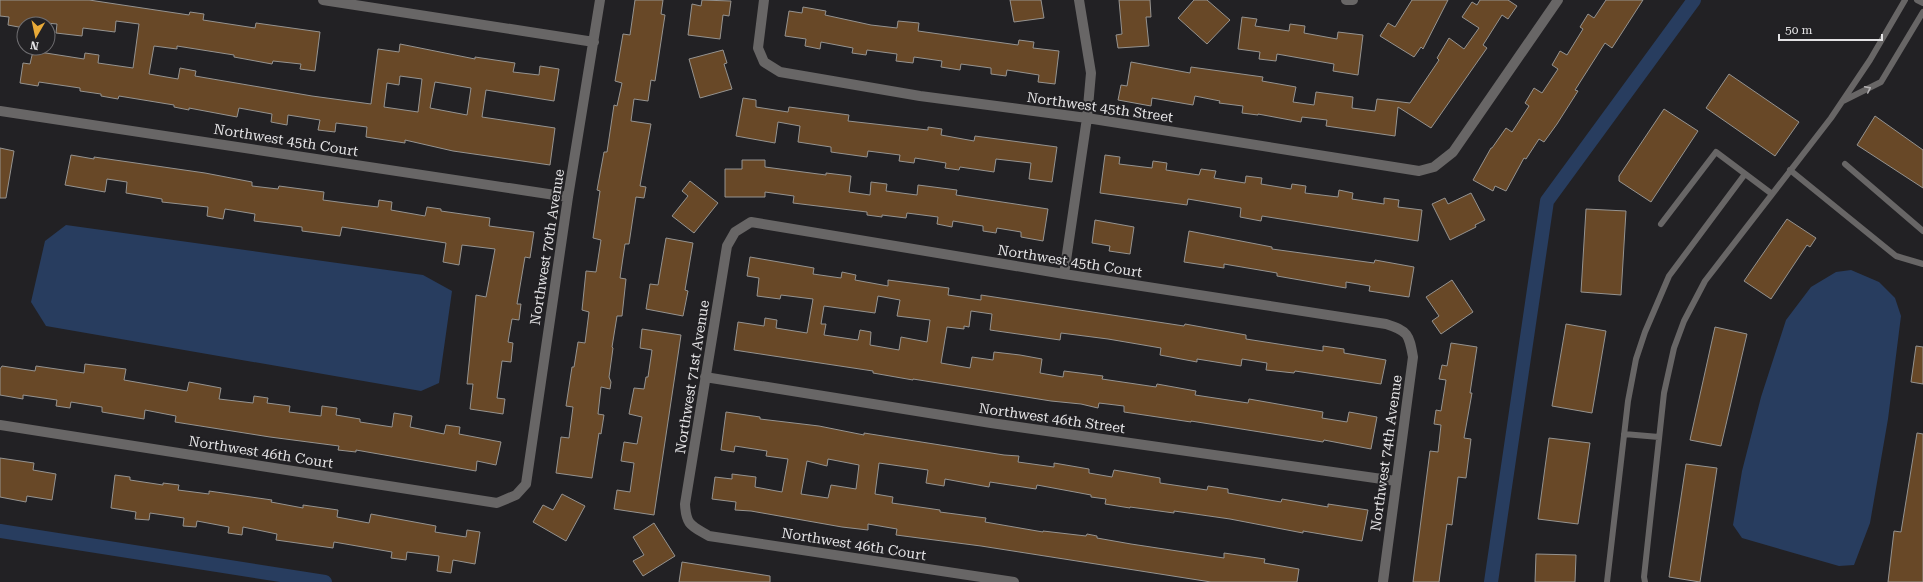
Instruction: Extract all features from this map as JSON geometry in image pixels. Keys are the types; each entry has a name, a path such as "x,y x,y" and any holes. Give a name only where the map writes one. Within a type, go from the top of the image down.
{"street":[{"path":"323,0 594,42"},
{"name":"Northwest 70th Avenue","path":"516,495 526,484 568,197 600,0"},
{"name":"Northwest 45th Street","path":"764,0 758,48 764,62 780,72 920,96 1087,118 1419,171 1434,167 1453,152 1558,0"},
{"path":"1064,274 1087,118 1091,73 1079,0"},
{"name":"Northwest 45th Court","path":"0,111 568,197"},
{"name":"Northwest 45th Court","path":"735,232 750,222 1064,274 1386,324 1402,330"},
{"name":"Northwest 71st Avenue","path":"692,526 686,518 686,504 727,246 735,232"},
{"name":"Northwest 74th Avenue","path":"1383,582 1413,357 1410,342 1402,330"},
{"name":"Northwest 46th Street","path":"706,377 991,423 1396,481"},
{"name":"Northwest 46th Court","path":"0,425 497,503 516,495"},
{"name":"Northwest 46th Court","path":"692,526 709,536 1014,582"}],"lane":[{"path":"1645,582 1664,393 1674,348 1684,321 1705,281 1842,102 1870,60 1905,0"},
{"path":"1917,0 1923,3"},
{"path":"1842,102 1881,82 1923,12"},
{"path":"1661,224 1716,152 1772,194"},
{"path":"1845,164 1923,231"},
{"path":"1790,170 1896,256 1923,264"},
{"path":"1607,582 1628,401 1636,359 1645,332 1669,276 1745,174"},
{"path":"1624,434 1659,437"}],"water":[{"path":"66,225 423,275 452,291 439,383 421,391 46,326 31,302 45,241"},
{"path":"1851,270 1879,282 1895,298 1901,316 1888,419 1870,523 1854,565 1839,566 1742,538 1733,525 1742,471 1761,397 1786,320 1811,287 1836,272"}],"building":[{"path":"0,0 89,0 189,15 190,12 204,14 203,20 255,28 256,23 320,32 315,71 300,69 301,64 273,61 272,64 234,57 234,55 177,46 177,49 154,46 149,74 178,79 180,68 196,71 195,76 312,96 371,104 378,49 399,52 400,44 475,59 475,57 515,63 513,72 539,75 540,66 559,69 554,101 486,90 482,117 555,128 550,165 453,151 405,140 405,143 366,137 367,127 336,123 335,132 318,130 320,120 288,115 287,125 271,122 272,114 239,108 237,117 189,108 189,110 174,107 174,105 119,96 118,99 101,96 101,94 80,91 80,88 39,82 38,86 20,83 23,63 30,64 32,56 56,56 56,55 84,59 85,53 99,55 98,63 133,68 139,24 116,21 115,32 83,28 82,36 56,33 56,16 16,16 16,26 8,25 9,17 0,16","holes":["400,76 422,79 418,112 384,107 387,83 399,85","435,82 471,88 467,115 430,108"]},
{"path":"635,0 663,0 661,14 665,15 655,81 651,80 648,101 634,99 631,121 651,124 640,186 646,187 644,198 636,197 629,244 625,244 620,278 626,279 622,316 617,316 609,377 611,382 610,389 601,387 598,414 604,415 601,434 599,433 592,478 556,473 561,437 569,438 573,407 566,406 572,367 574,367 578,342 585,343 589,312 582,310 586,271 596,272 601,240 593,238 600,191 597,190 604,152 607,152 614,105 617,106 622,83 615,81 623,34 630,35"},
{"path":"702,0 731,1 729,16 723,15 720,39 688,35 692,4 701,6"},
{"path":"1010,0 1041,0 1044,18 1014,22"},
{"path":"1119,0 1150,0 1151,17 1146,17 1149,46 1118,48 1116,35 1122,34"},
{"path":"1194,0 1207,0 1230,20 1207,44 1178,18"},
{"path":"1412,0 1448,0 1423,49 1421,47 1414,57 1380,36 1388,23 1395,27"},
{"path":"1480,0 1508,0 1517,6 1508,19 1502,15 1483,45 1487,48 1431,128 1398,107 1395,136 1326,126 1327,120 1302,117 1301,122 1258,114 1242,113 1243,106 1219,103 1220,101 1195,96 1193,105 1152,98 1151,106 1118,100 1121,85 1127,86 1131,62 1190,73 1191,67 1263,77 1262,81 1296,87 1293,102 1314,105 1316,92 1353,97 1352,108 1375,111 1377,99 1410,103 1439,60 1437,58 1449,38 1464,49 1479,28 1462,17 1472,2 1477,5"},
{"path":"1606,0 1643,0 1612,48 1605,43 1575,90 1578,91 1557,124 1544,142 1539,139 1526,159 1524,158 1506,191 1495,186 1493,191 1473,180 1491,148 1506,128 1512,132 1529,106 1525,103 1534,88 1542,93 1558,69 1552,65 1560,51 1567,55 1583,29 1580,27 1588,14 1594,18"},
{"path":"803,7 826,11 825,15 871,25 897,28 898,21 919,23 918,31 1018,45 1019,40 1034,42 1033,48 1059,51 1055,84 1038,82 1039,75 1007,70 1006,76 991,74 991,68 961,64 960,70 941,67 942,61 914,57 913,63 896,61 897,54 867,50 866,55 852,53 853,48 821,42 820,49 805,46 806,39 785,36 789,11 802,13"},
{"path":"1242,17 1257,19 1255,26 1289,31 1290,24 1305,26 1304,33 1337,39 1338,32 1363,35 1358,75 1333,71 1334,64 1277,54 1276,61 1259,59 1260,52 1238,49"},
{"path":"723,50 727,63 724,64 732,89 700,98 689,59"},
{"path":"1729,74 1799,122 1775,156 1706,108"},
{"path":"743,98 756,100 756,107 788,112 789,107 849,115 848,121 928,130 928,127 942,129 941,135 974,141 975,136 1057,147 1052,182 1029,179 1031,163 996,159 994,172 960,167 959,170 945,168 946,163 915,158 914,163 899,161 900,155 868,151 867,157 831,152 831,147 798,142 800,126 778,122 775,143 736,136"},
{"path":"1664,109 1698,131 1651,202 1619,181 1619,176"},
{"path":"1875,116 1923,150 1923,188 1857,145"},
{"path":"0,148 14,151 6,198 0,198"},
{"path":"71,155 205,173 252,182 252,186 278,189 279,186 324,192 323,200 378,207 379,200 392,202 391,210 425,216 427,207 441,209 441,211 490,218 489,226 534,232 530,258 525,257 517,304 521,304 519,320 512,319 508,342 513,343 511,362 502,361 497,398 505,399 503,414 470,409 473,384 467,384 476,295 486,297 495,249 462,245 459,265 443,262 446,243 342,227 340,236 302,231 302,227 254,221 255,214 225,209 223,219 207,216 208,207 162,202 162,199 126,193 127,182 107,179 105,192 65,185"},
{"path":"1105,155 1120,157 1119,164 1152,168 1153,161 1167,163 1166,170 1199,175 1201,169 1216,171 1214,178 1245,183 1246,176 1262,178 1261,184 1291,189 1292,184 1306,186 1305,193 1338,197 1339,190 1353,193 1352,199 1384,204 1384,198 1399,200 1398,207 1422,210 1418,241 1262,216 1261,221 1240,217 1241,208 1188,199 1187,205 1100,193"},
{"path":"742,160 765,160 765,167 826,175 826,173 851,176 849,192 870,195 871,182 887,184 886,191 917,195 918,185 957,190 956,195 1048,209 1043,241 1021,237 1021,232 997,228 996,233 983,231 983,226 953,221 952,227 937,224 938,217 907,213 906,218 882,215 882,217 867,215 867,212 793,203 794,196 765,192 765,197 725,197 725,169 742,169"},
{"path":"690,181 718,203 694,233 672,216 688,196 682,191"},
{"path":"1471,193 1485,220 1475,225 1476,227 1450,240 1432,204 1445,198 1448,204"},
{"path":"1586,209 1626,211 1621,295 1581,292"},
{"path":"1787,219 1816,238 1810,247 1807,245 1771,299 1744,281"},
{"path":"1095,220 1134,227 1130,254 1109,251 1110,246 1092,243"},
{"path":"1189,231 1272,247 1272,249 1374,263 1375,260 1414,267 1409,297 1369,291 1370,286 1346,282 1346,288 1277,276 1277,273 1224,264 1224,268 1184,262"},
{"path":"666,238 693,243 685,290 688,291 683,316 646,309 650,284 658,285"},
{"path":"750,257 814,268 813,274 841,278 842,272 856,275 855,280 888,286 888,280 949,288 948,295 981,300 981,295 1184,326 1185,324 1246,335 1246,339 1323,351 1323,346 1344,349 1344,353 1386,360 1381,384 1295,371 1294,373 1266,370 1267,363 1242,359 1241,366 1197,359 1197,362 1160,355 1161,348 1108,339 1061,333 1060,340 990,330 992,314 971,311 969,327 964,326 964,329 947,327 941,363 970,368 972,357 993,360 994,352 1020,355 1042,359 1040,373 1063,377 1064,371 1103,376 1102,379 1156,387 1157,384 1196,391 1195,395 1248,403 1249,399 1323,412 1322,418 1347,422 1349,412 1377,417 1371,449 1324,440 1323,442 1124,412 1124,406 1099,403 1098,408 1081,404 1051,401 913,380 873,373 873,371 734,350 738,322 764,326 765,318 777,320 776,328 807,333 813,299 781,295 780,299 757,296 759,278 747,276","holes":["878,296 900,300 897,316 930,320 927,342 901,337 899,350 870,345 871,332 860,330 858,340 824,335 826,324 821,324 824,306 875,313"]},
{"path":"1452,280 1473,312 1441,334 1432,321 1439,316 1426,297"},
{"path":"1566,324 1606,331 1592,413 1552,406"},
{"path":"1715,327 1747,334 1721,446 1690,440"},
{"path":"642,329 681,335 654,515 614,509 617,490 630,492 634,463 621,461 624,442 637,444 642,417 629,414 634,388 644,389 646,377 648,377 652,350 640,348"},
{"path":"1451,343 1477,347 1470,393 1472,393 1464,438 1471,439 1466,478 1458,477 1452,525 1447,524 1439,582 1413,582 1430,451 1438,452 1441,425 1434,424 1436,410 1441,411 1446,380 1439,379 1442,365 1447,366"},
{"path":"1916,346 1923,347 1923,384 1911,382"},
{"path":"85,364 126,369 124,380 187,391 189,382 221,388 219,399 253,403 254,396 268,398 267,403 290,406 289,412 321,416 322,406 337,408 336,415 360,419 360,422 392,427 394,413 412,416 410,427 444,434 446,425 460,427 459,434 501,442 496,465 477,461 476,471 356,450 356,452 338,450 339,446 175,422 176,416 145,410 144,419 102,412 102,407 71,402 70,408 56,406 57,400 23,395 23,399 0,395 0,369 2,366 35,371 36,366 84,373"},
{"path":"726,412 760,417 760,419 819,426 864,435 864,433 1004,455 1019,456 1018,462 1054,467 1054,463 1089,469 1089,473 1112,477 1114,470 1160,478 1160,483 1207,490 1208,486 1228,489 1228,493 1281,502 1282,499 1328,507 1328,504 1368,510 1362,541 1303,531 1303,533 1230,519 1174,511 1174,513 1105,504 1106,499 1037,485 1036,489 990,482 989,487 945,479 944,486 926,483 928,470 879,463 875,494 893,497 892,503 940,510 940,512 986,518 985,522 1043,532 1086,536 1087,534 1097,536 1097,538 1131,544 1224,558 1224,553 1265,559 1264,563 1299,569 1297,582 1211,582 981,546 896,535 897,529 868,524 868,530 842,527 751,511 735,510 736,502 712,499 715,477 732,479 732,474 756,477 755,487 782,492 788,459 766,456 767,451 735,446 734,452 721,450","holes":["828,459 859,465 856,489 831,485 828,498 801,494 807,461 827,466"]},
{"path":"1917,433 1923,434 1923,582 1888,582 1894,531 1901,532"},
{"path":"1549,438 1590,443 1578,524 1538,519"},
{"path":"0,458 34,463 33,470 56,474 52,500 27,496 26,502 0,497"},
{"path":"1686,464 1717,468 1700,582 1669,577"},
{"path":"115,475 130,477 130,480 163,485 163,483 179,485 178,490 209,494 209,491 272,500 271,502 303,508 303,505 338,510 337,517 369,523 371,514 436,526 435,532 466,537 467,530 480,532 475,564 453,560 451,573 437,571 439,556 407,552 406,560 391,558 392,552 334,542 333,548 276,540 277,534 243,527 242,535 228,533 229,527 197,521 196,527 183,526 184,518 150,513 149,520 135,519 136,512 111,508"},
{"path":"562,494 585,506 566,541 533,522 543,505 553,510"},
{"path":"654,523 675,556 643,576 633,561 644,555 633,537"},
{"path":"1536,554 1576,555 1575,582 1535,582"},
{"path":"682,562 770,576 770,582 679,582"}],"waterway":[{"path":"1491,582 1547,201 1694,0"},
{"path":"0,531 325,582"}]}
